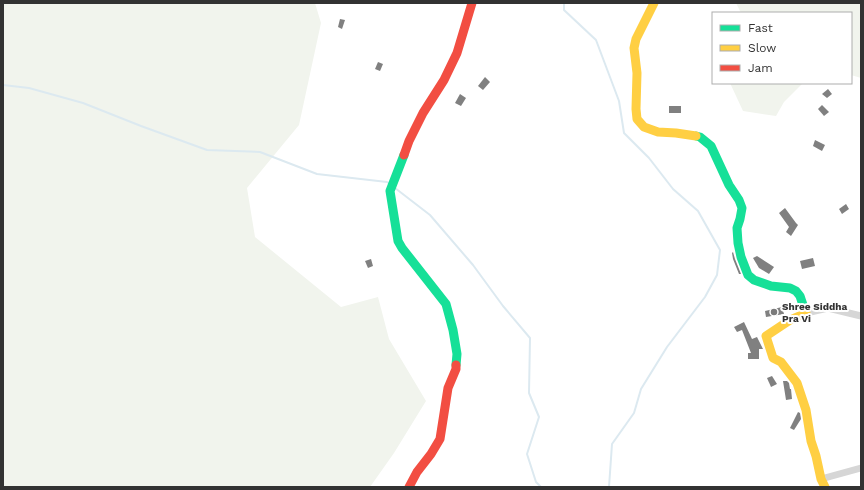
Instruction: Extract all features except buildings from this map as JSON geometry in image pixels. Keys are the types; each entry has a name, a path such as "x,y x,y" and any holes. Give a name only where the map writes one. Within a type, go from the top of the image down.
{"street":[{"path":"409,487 417,472 440,439 448,388 456,369 457,354 453,330 446,304 398,241 390,191 409,140 423,113 444,80 457,53 472,3"},
{"path":"654,3 636,39 634,48 637,73 637,119 644,127 651,130 700,137 710,146 728,186 734,192 742,208 737,228 738,243 741,257 748,275 754,280 771,286 796,290 800,296 806,313"},
{"path":"861,316 828,308 806,313 790,320 766,336 773,358 782,362 797,383 810,425 811,441 823,483 861,468"}],"shaded area":[{"path":"3,3 315,3 321,23 299,125 247,188 255,237 341,307 378,297 389,339 426,401 394,453 370,487 3,487"},
{"path":"736,3 861,3 861,78 852,75 852,12 740,12"},
{"path":"730,84 802,84 784,102 776,116 743,111"}],"waterway":[{"path":"564,3 564,10 596,40 619,101 624,133 649,158 673,189 698,211 720,250 717,275 705,297 667,347 641,389 634,413 612,444 609,487"},
{"path":"3,85 29,88 83,103 207,150 260,152 317,174 387,182 390,184"},
{"path":"395,188 430,215 473,265 503,306 530,338 529,393 539,417 527,454 536,482 541,487"}],"traffic: fast":[{"path":"696,136 700,137 711,146 729,185 739,200 742,208 737,228 738,243 741,257 748,275 754,280 771,286 790,288 796,291 800,296 805,311"},
{"path":"404,155 390,191 398,241 446,304 453,330 457,354 456,365"}],"traffic: slow":[{"path":"654,3 636,39 634,48 637,73 637,119 644,127 658,132 696,136"},
{"path":"805,311 806,313 790,320 766,336 773,358 781,362 797,383 806,410 811,441 821,479 825,487"}],"traffic: jam":[{"path":"404,155 409,141 423,113 444,80 457,53 472,3"},
{"path":"409,487 417,472 440,439 448,388 456,369 456,365"}],"place":[{"name":"Shree Siddha Pra Vi","path":"774,312"}]}
